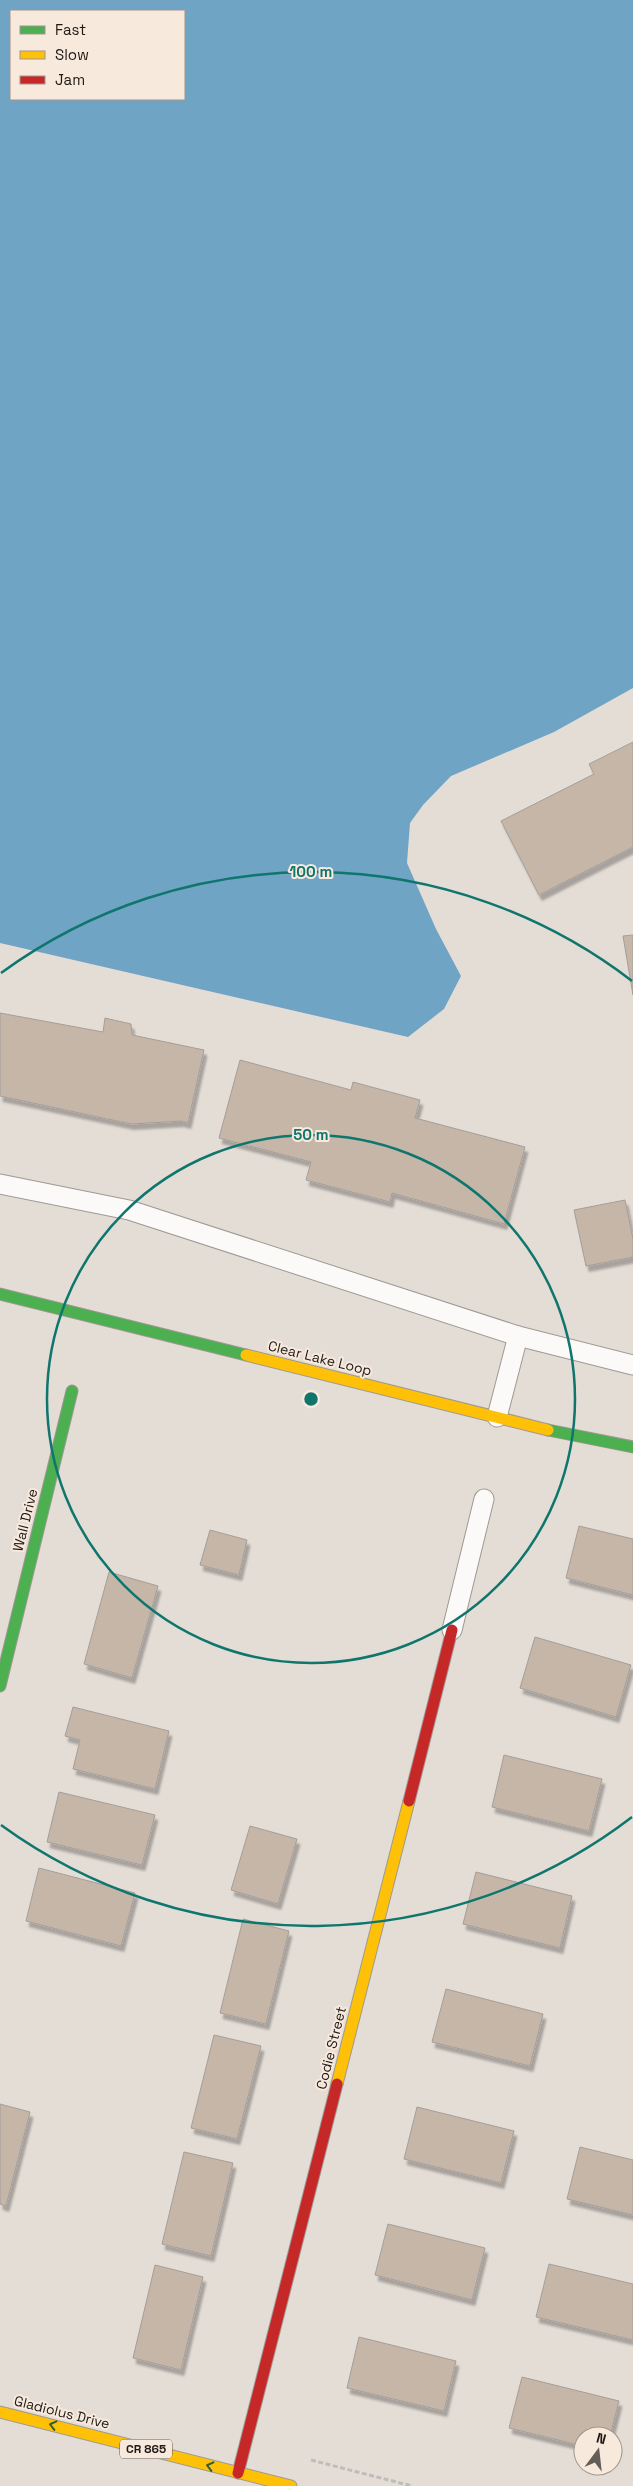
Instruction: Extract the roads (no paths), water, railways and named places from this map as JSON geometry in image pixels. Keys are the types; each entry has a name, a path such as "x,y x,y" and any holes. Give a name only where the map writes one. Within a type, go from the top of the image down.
{"street":[{"name":"Clear Lake Loop","path":"0,1294 582,1438 633,1447"},
{"name":"Wall Drive","path":"0,1686 72,1391"},
{"name":"Codie Street","path":"238,2473 452,1630"},
{"name":"Gladiolus Drive","path":"0,2412 291,2486"}],"lane":[{"path":"0,1184 128,1210 518,1336 633,1365"},
{"path":"497,1417 518,1336"},
{"path":"452,1630 484,1499"}],"water":[{"path":"0,0 633,0 633,688 554,732 451,776 423,805 410,823 407,863 436,929 461,976 444,1009 408,1037 0,943"}]}
